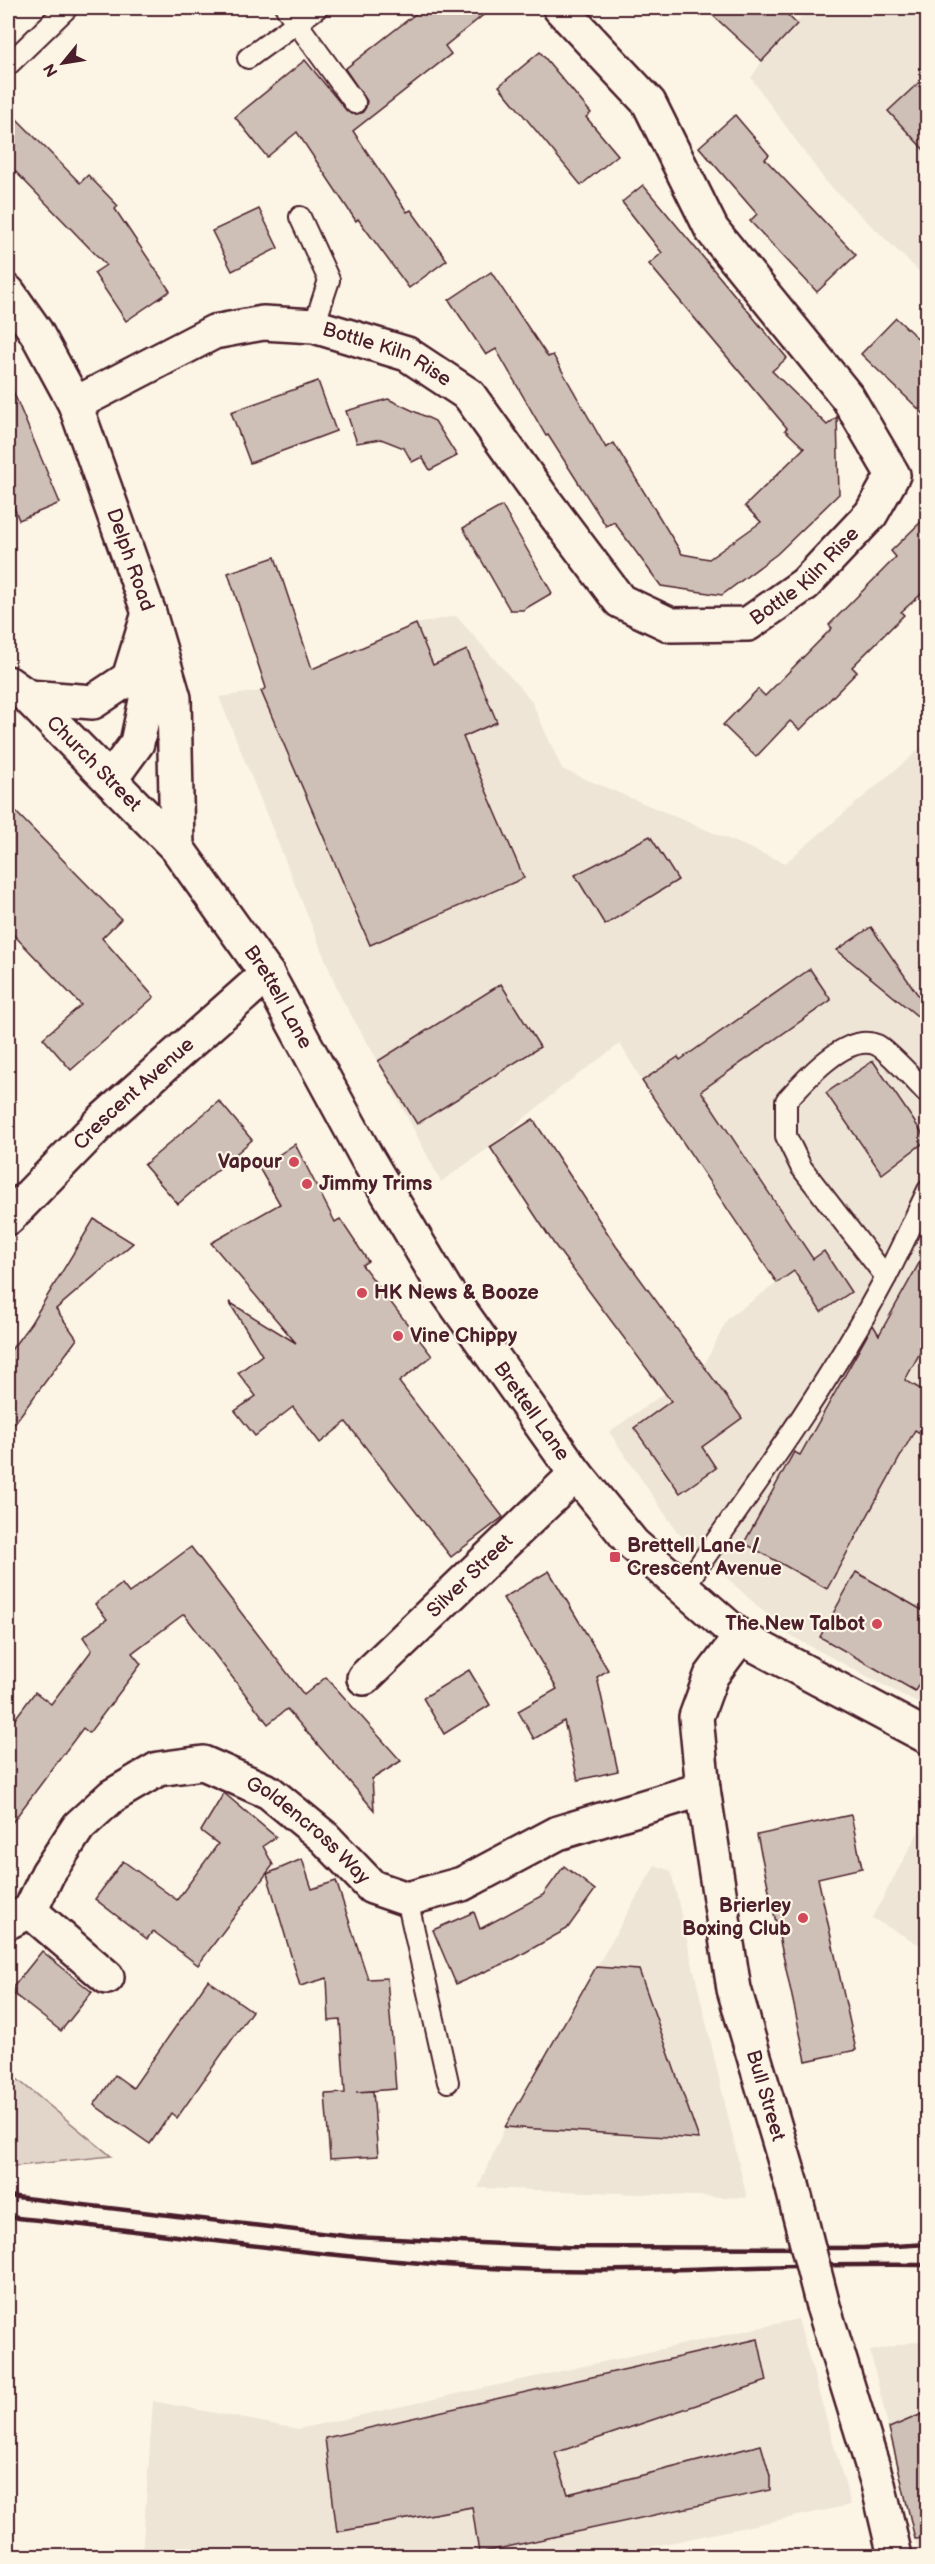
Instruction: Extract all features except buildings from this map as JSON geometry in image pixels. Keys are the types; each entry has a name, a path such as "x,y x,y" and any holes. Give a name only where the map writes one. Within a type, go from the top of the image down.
{"street":[{"name":"Bottle Kiln Rise","path":"75,404 214,332 263,323 314,326 406,354 470,395 544,500 620,601 671,625 748,624 805,584 871,514 893,475 848,398 712,230 649,103 560,8"},
{"name":"Delph Road","path":"8,292 36,332 75,404 149,613 174,698 177,848"},
{"path":"18,690 93,702 129,678 149,613"},
{"path":"110,780 137,743 158,644"},
{"name":"Church Street","path":"18,690 177,848"},
{"name":"Brettell Lane","path":"177,848 267,974 367,1158 445,1289 576,1474 633,1544 740,1637 927,1737"},
{"name":"Crescent Avenue","path":"8,1218 105,1118 267,974"},
{"name":"Silver Street","path":"364,1678 576,1474"},
{"name":"Bull Street","path":"740,1637 711,1676 696,1717 703,1789 734,1989 792,2185 824,2306 878,2484 895,2556"},
{"name":"Goldencross Way","path":"107,1977 19,1917 79,1826 112,1796 158,1769 203,1763 269,1792 324,1837 372,1887 407,1899"},
{"path":"407,1899 462,1884 558,1833 703,1789"}],"lane":[{"path":"8,65 67,8"},
{"path":"248,58 292,15 317,8"},
{"path":"292,15 355,104"},
{"path":"300,216 329,280 314,326"},
{"path":"886,1277 801,1167 786,1136 786,1101 814,1069 855,1043 877,1045 927,1094"},
{"path":"683,1588 838,1360 886,1277 927,1190"},
{"path":"407,1899 447,2082"}],"shaded area":[{"path":"809,8 927,8 927,279 826,182 751,78 762,61"},
{"path":"456,616 531,700 562,769 785,863 927,743 927,1708 789,1635 678,1533 609,1432 704,1365 728,1318 777,1283 642,1081 620,1044 564,1085 490,1147 441,1182 378,1061 340,996 219,697 261,691 416,624"},
{"path":"927,1816 928,1949 872,1918"},
{"path":"655,1865 671,1871 747,2198 478,2188 505,2127"},
{"path":"8,2074 12,2075 111,2156 8,2167"},
{"path":"798,2319 851,2505 607,2556 142,2556 153,2401 298,2429"},
{"path":"927,2339 927,2556 919,2556 870,2351"}],"railway":[{"path":"8,2196 354,2237 566,2247 863,2248 928,2244"},
{"path":"8,2217 415,2263 530,2270 928,2265"}],"place":[{"name":"Vapour","path":"294,1162"},
{"name":"Jimmy Trims","path":"307,1184"},
{"name":"HK News & Booze","path":"362,1293"},
{"name":"Vine Chippy","path":"398,1336"},
{"name":"Brettell Lane / Crescent Avenue","path":"615,1557"},
{"name":"The New Talbot","path":"877,1624"},
{"name":"Brierley Boxing Club","path":"803,1918"}]}
